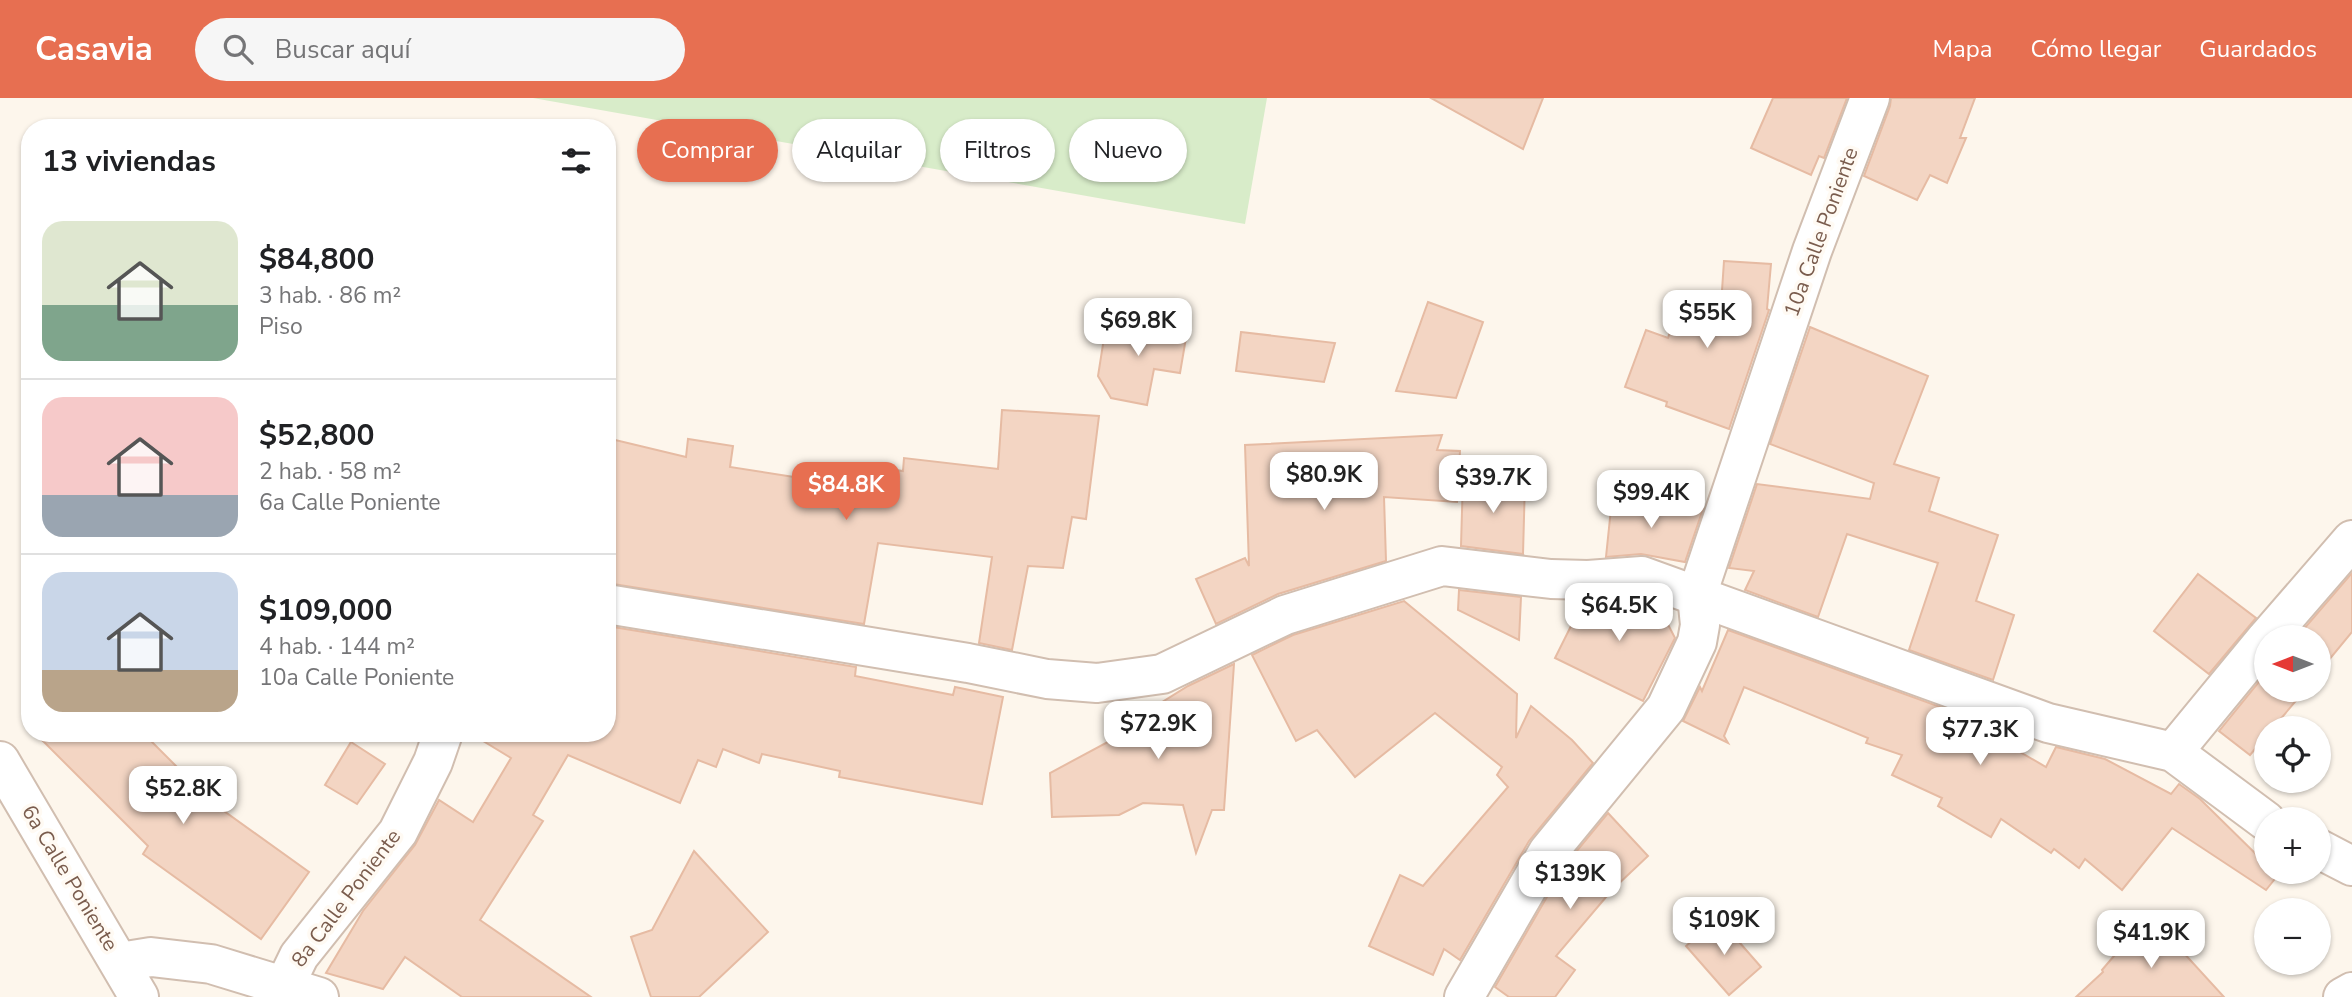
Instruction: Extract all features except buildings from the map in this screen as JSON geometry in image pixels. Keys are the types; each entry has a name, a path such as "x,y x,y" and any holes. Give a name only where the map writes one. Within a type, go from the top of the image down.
{"street":[{"name":"10a Calle Poniente","path":"1464,997 1548,852 1666,708 1697,642 1700,625 1697,595 1812,251 1870,98"},
{"path":"2278,625 2352,540"},
{"path":"616,605 968,663 1047,679 1097,683 1161,674 1285,615 1442,566 1551,579 1588,580 1642,576 2048,723 2173,752 2254,812"},
{"path":"2173,752 2254,654"},
{"name":"8a Calle Poniente","path":"120,962 151,957 211,964 302,992 299,956 398,832 433,762 440,742"},
{"name":"6a Calle Poniente","path":"0,761 139,997"},
{"path":"2331,855 2352,866"},
{"path":"2343,997 2352,992"}],"green space":[{"path":"533,98 1267,98 1245,224 1008,182 1055,182 1055,119 940,119 940,170 926,168 926,119 792,119 792,144 778,141 778,119 652,119"}]}
